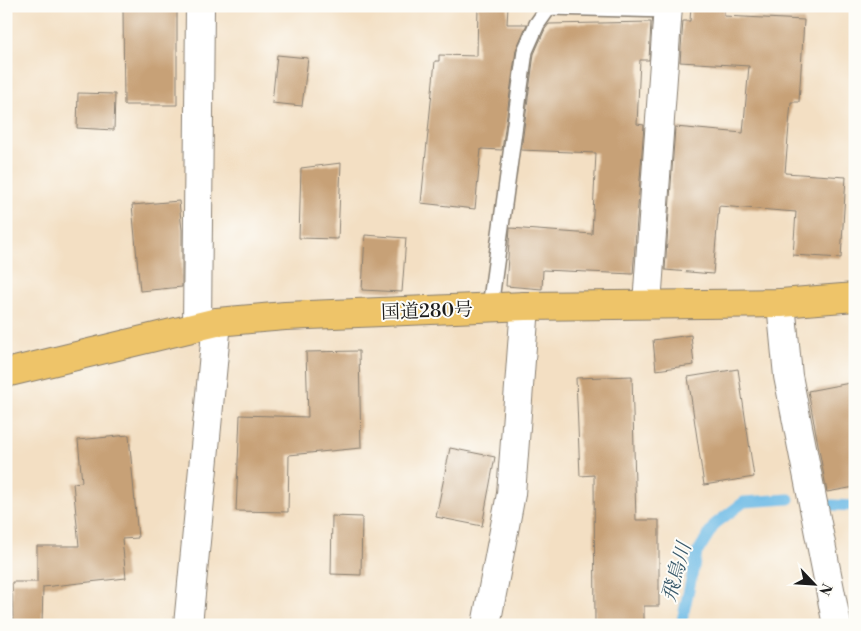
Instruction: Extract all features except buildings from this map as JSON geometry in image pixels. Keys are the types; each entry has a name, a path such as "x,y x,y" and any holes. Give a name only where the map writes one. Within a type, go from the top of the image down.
{"highway":[{"name":"国道280号","path":"6,373 207,324 285,316 525,306 781,303 855,297"}],"street":[{"path":"188,625 207,324 200,6"},
{"path":"647,304 668,8"},
{"path":"781,303 788,376 837,625"},
{"path":"486,625 511,494 525,306"}],"lane":[{"path":"490,307 525,50 538,24 549,7 668,8"}],"waterway":[{"name":"飛鳥川","path":"681,625 697,553 715,524 744,502 789,499"},
{"name":"飛鳥川","path":"832,505 855,506"}]}
